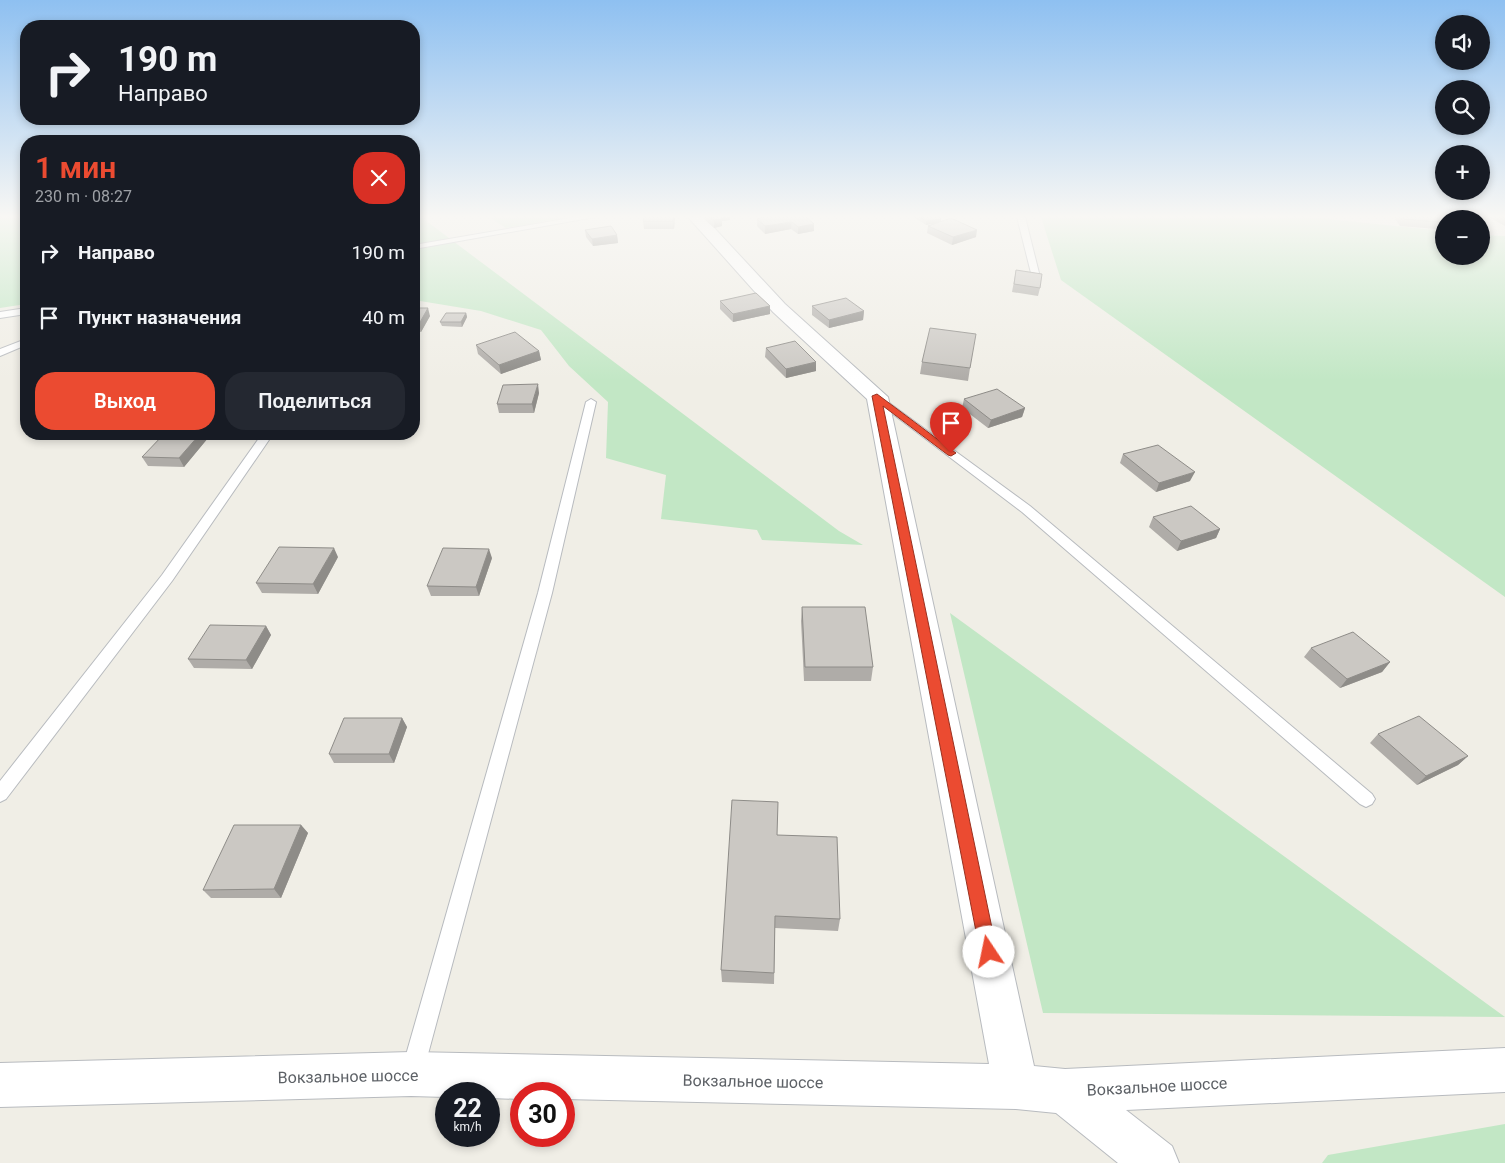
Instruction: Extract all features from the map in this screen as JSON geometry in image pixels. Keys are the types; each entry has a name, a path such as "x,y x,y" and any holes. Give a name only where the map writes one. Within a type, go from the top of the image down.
{"street":[{"path":"745,271 779,308 877,396 1016,1087"},
{"name":"Вокзальное шоссе","path":"0,1085 411,1074 1016,1087 1066,1091 1505,1070"},
{"path":"1066,1091 1155,1163"}],"lane":[{"path":"0,315 20,312"},
{"path":"0,353 20,345"},
{"path":"877,396 1026,509 1366,799"},
{"path":"411,1074 545,593 591,402"},
{"path":"0,794 167,578 262,440"}],"green space":[{"path":"0,271 20,271 20,305 0,308"},
{"path":"420,271 493,271 839,531 863,545 762,540 757,530 661,519 666,475 606,458 608,402 569,366 541,330 481,311 420,301"},
{"path":"1058,271 1505,271 1505,597 1061,280"},
{"path":"950,613 1505,1017 1043,1013"},
{"path":"1505,1124 1505,1163 1322,1163 1328,1155"}],"building":[{"path":"1016,271 1042,274 1040,288 1014,284"},
{"path":"756,293 770,306 733,314 720,301"},
{"path":"846,298 864,311 829,320 812,306"},
{"path":"420,308 428,308 420,322"},
{"path":"446,313 466,313 461,322 440,322"},
{"path":"930,328 976,334 970,368 922,362"},
{"path":"515,332 539,351 499,365 476,345"},
{"path":"795,341 816,362 786,369 766,348"},
{"path":"538,384 532,404 497,404 503,385"},
{"path":"997,389 1025,408 991,420 964,399"},
{"path":"158,440 195,440 179,458 142,457"},
{"path":"1158,445 1195,472 1159,483 1123,454"},
{"path":"1191,506 1220,529 1181,541 1153,517"},
{"path":"279,547 334,548 313,584 256,583"},
{"path":"443,548 489,549 476,587 427,586"},
{"path":"802,607 865,607 873,667 805,667"},
{"path":"210,625 266,626 246,660 188,659"},
{"path":"1353,632 1390,662 1347,679 1311,648"},
{"path":"1419,716 1468,756 1426,776 1378,734"},
{"path":"344,718 402,718 389,754 329,754"},
{"path":"732,800 778,802 777,835 837,837 840,919 775,916 774,973 721,970"},
{"path":"234,825 301,825 274,889 203,890"}],"route":[{"path":"951,453 877,396 989,952"}]}
